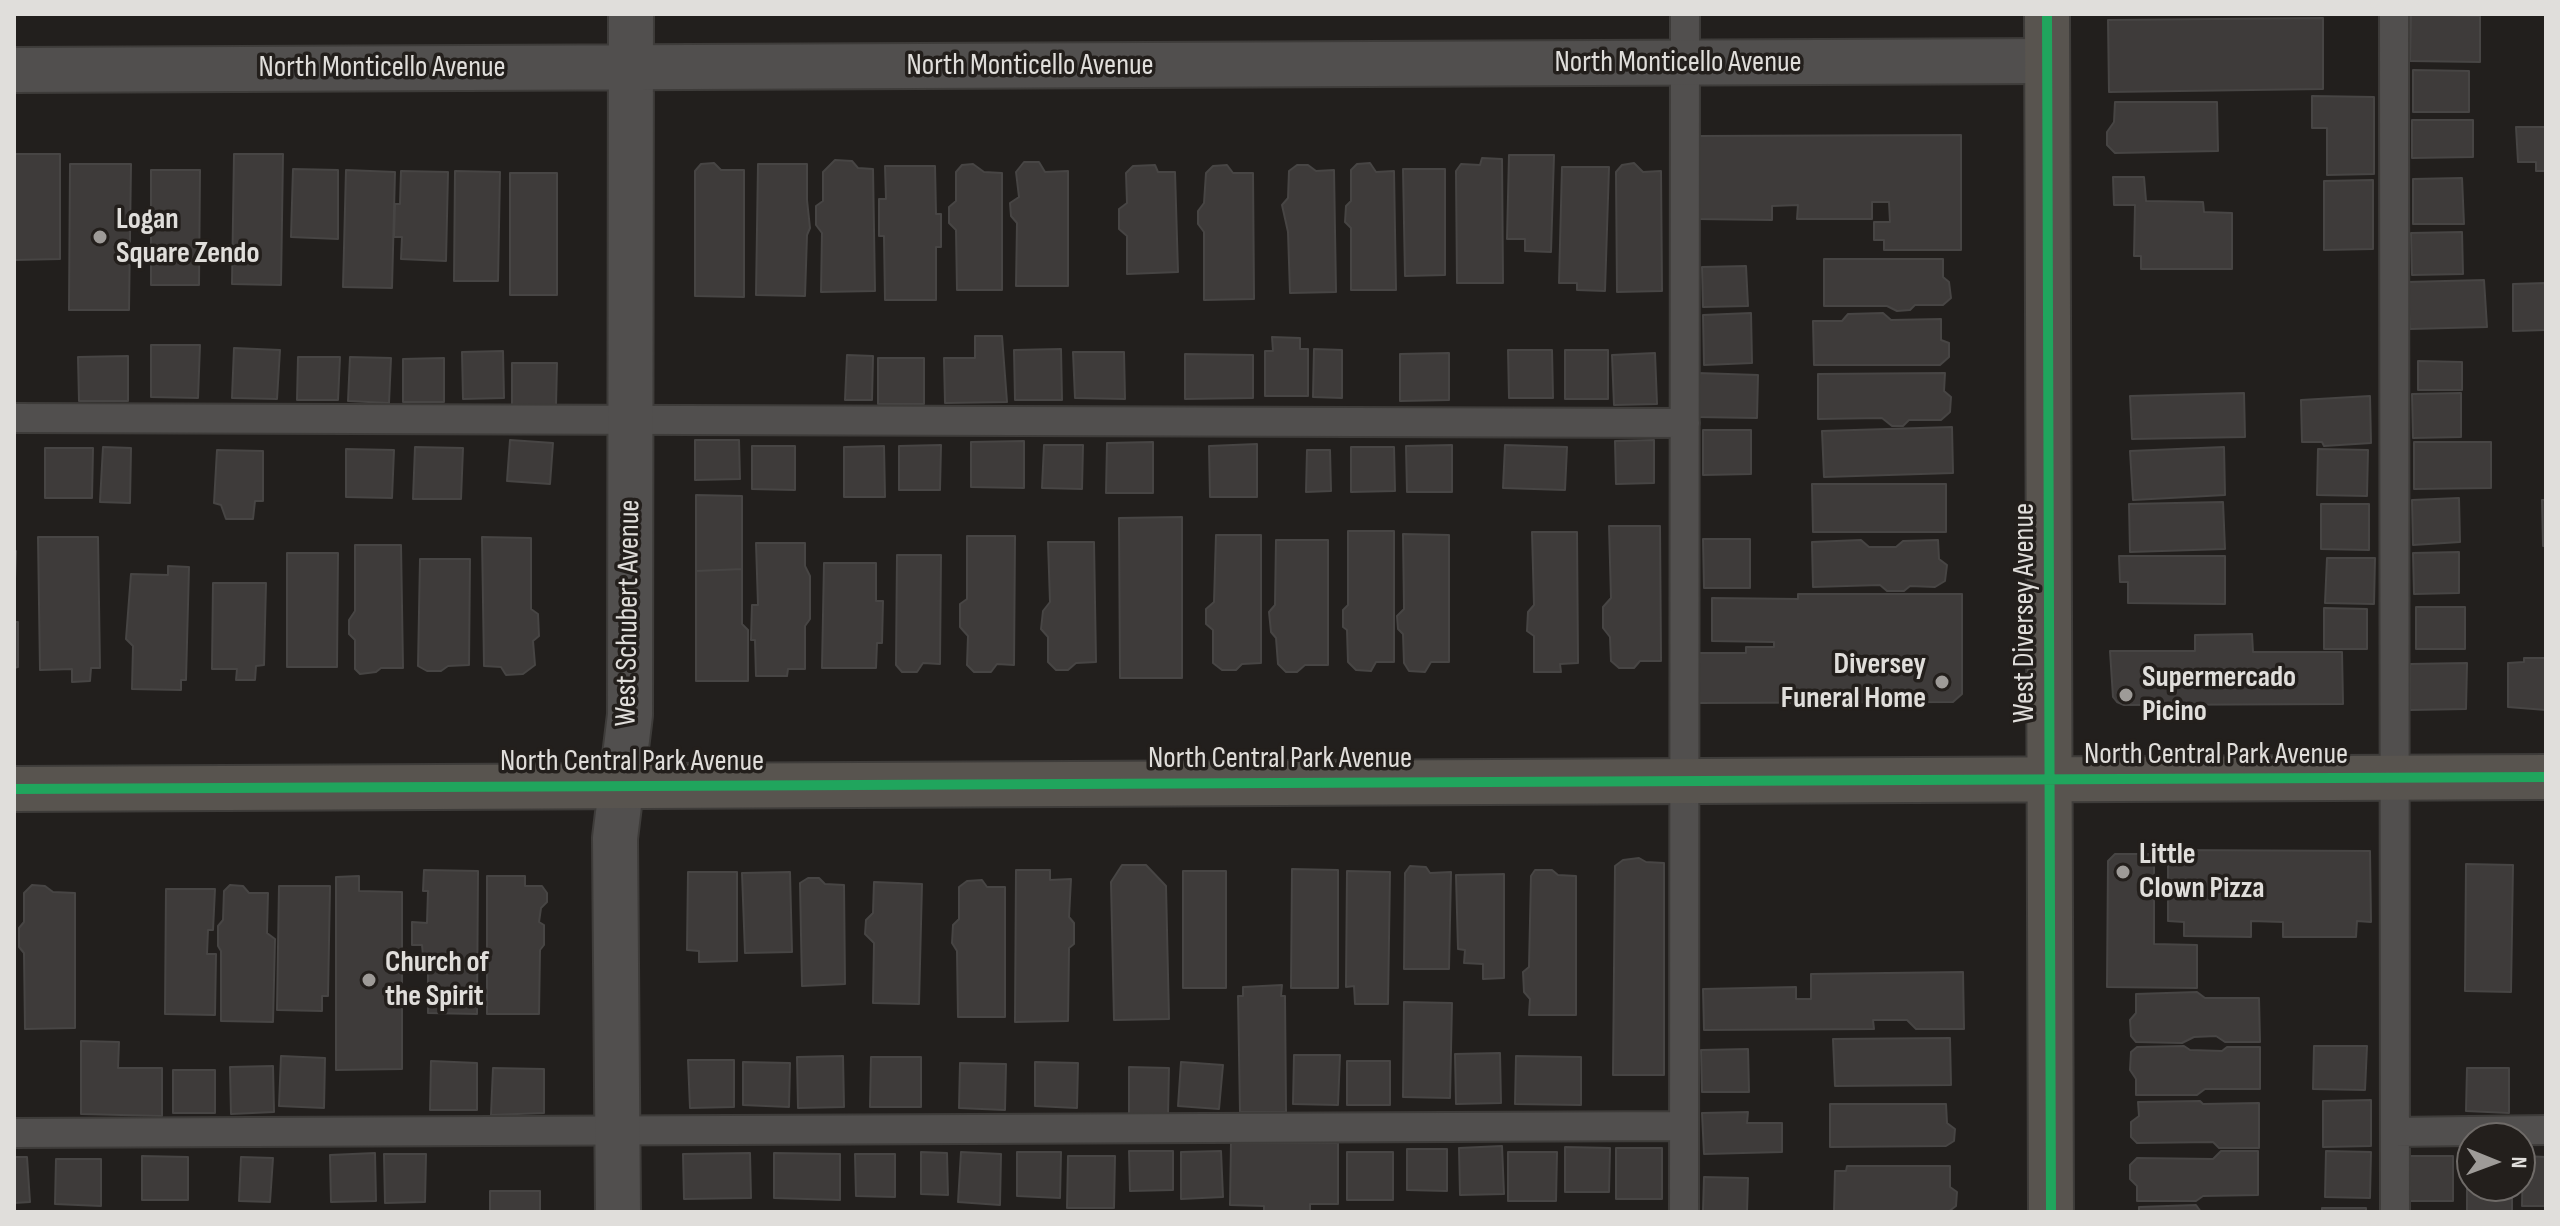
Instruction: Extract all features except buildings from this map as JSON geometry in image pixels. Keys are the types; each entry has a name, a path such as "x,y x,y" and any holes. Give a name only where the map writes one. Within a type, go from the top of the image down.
{"street":[{"name":"West Schubert Avenue","path":"618,1212 615,838 630,715 631,14"},
{"name":"West Diversey Avenue","path":"2047,14 2051,1212"},
{"name":"North Monticello Avenue","path":"14,70 2047,61"},
{"name":"North Central Park Avenue","path":"14,789 2546,777"}],"lane":[{"path":"1684,1212 1685,14"},
{"path":"2394,14 2395,1212"},
{"path":"14,418 1685,423"},
{"path":"14,1133 1684,1126"},
{"path":"2395,1132 2546,1130"}],"cycle path":[{"path":"2047,14 2051,1212"},
{"path":"14,789 2546,777"}],"place":[{"name":"Logan Square Zendo","path":"100,237"},
{"name":"Diversey Funeral Home","path":"1942,682"},
{"name":"Supermercado Picino","path":"2126,695"},
{"name":"Little Clown Pizza","path":"2123,872"},
{"name":"Church of the Spirit","path":"369,980"}]}
